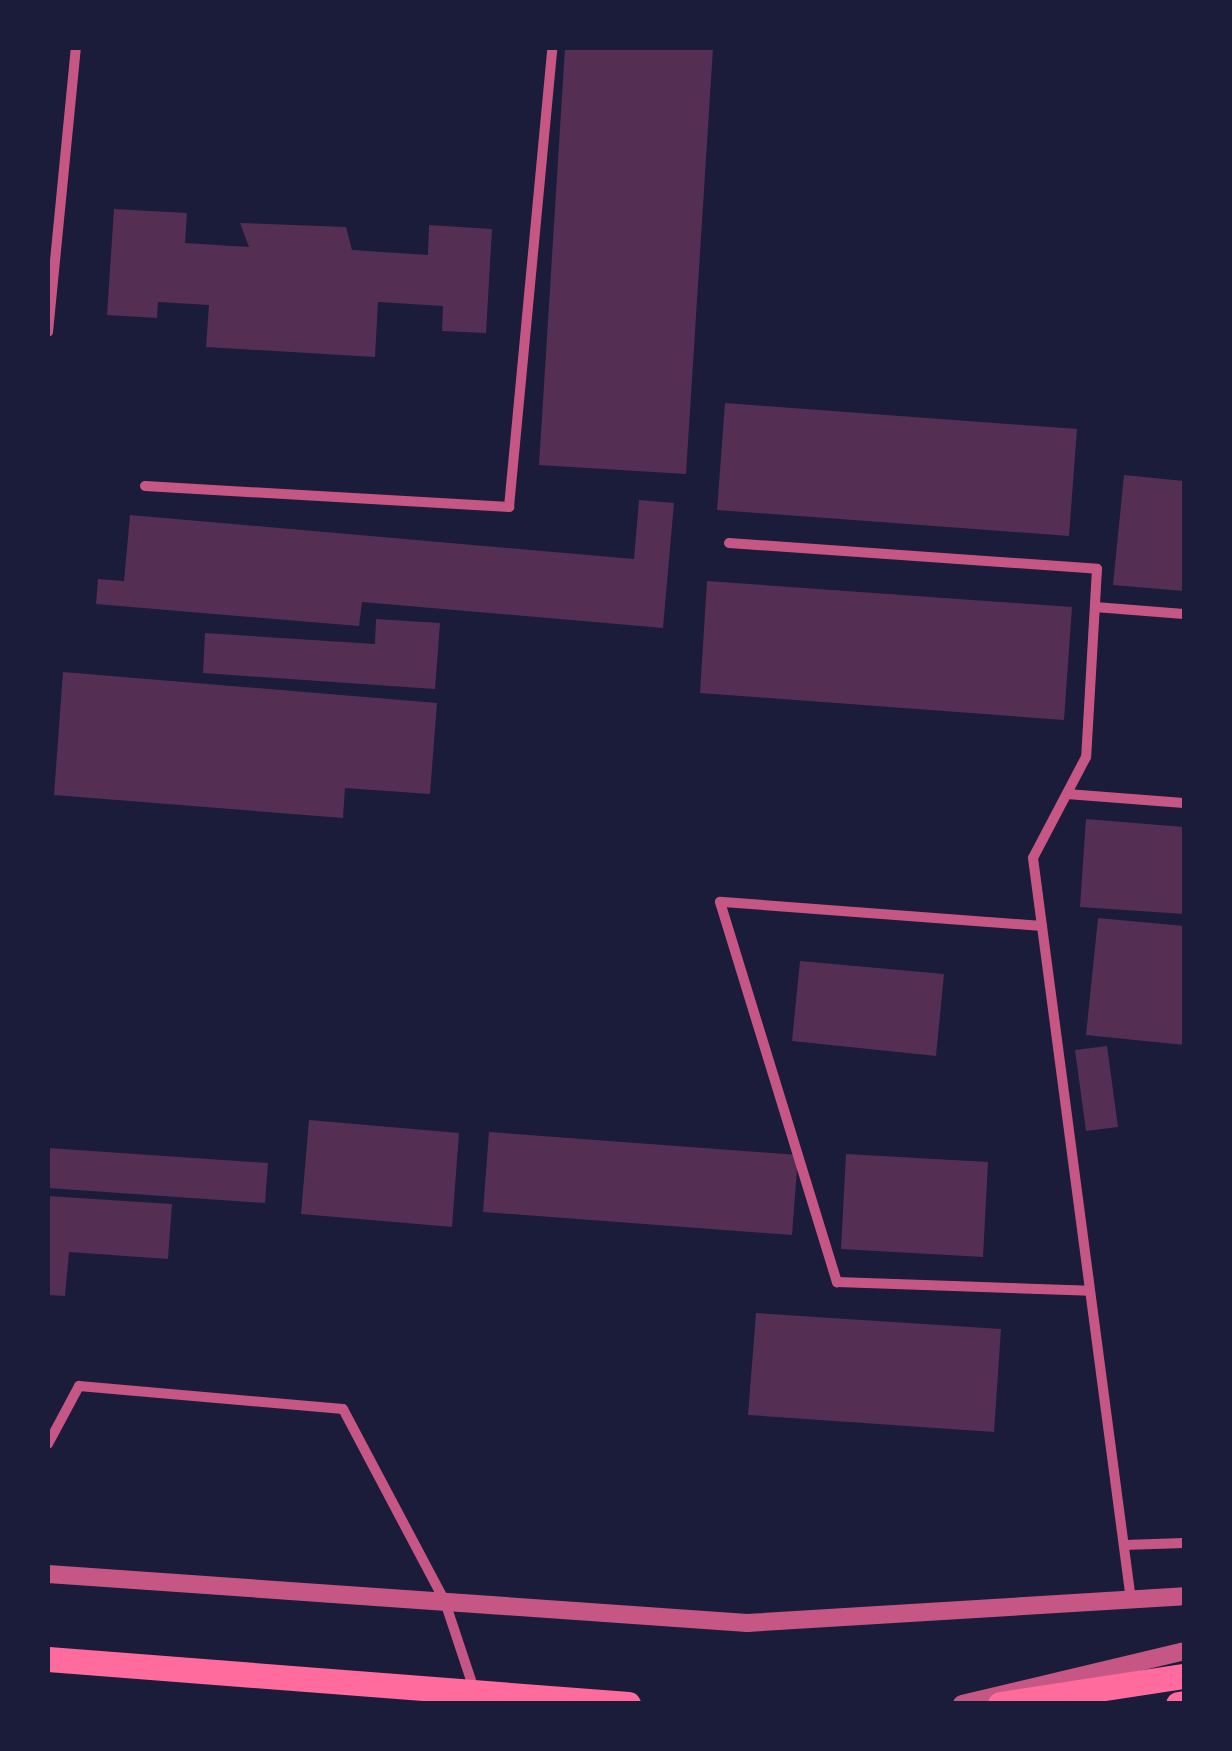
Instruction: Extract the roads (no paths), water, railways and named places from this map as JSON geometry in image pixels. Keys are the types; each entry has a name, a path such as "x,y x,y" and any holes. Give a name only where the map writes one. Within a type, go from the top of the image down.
{"main road":[{"path":"48,1659 474,1688 628,1704"},
{"path":"1000,1704 1184,1676"}],"street":[{"path":"48,332 76,48"},
{"path":"144,486 510,507 552,48"},
{"path":"728,543 1097,569 1086,758 1034,858 1131,1600"},
{"path":"1095,608 1184,614"},
{"path":"1067,794 1184,802"},
{"path":"1042,926 720,902 837,1282 1090,1291"},
{"path":"48,1444 79,1386 343,1409 446,1602 474,1688"},
{"path":"1124,1546 1184,1543"},
{"path":"48,1574 747,1623 1184,1596"},
{"path":"962,1704 1184,1651"}]}
